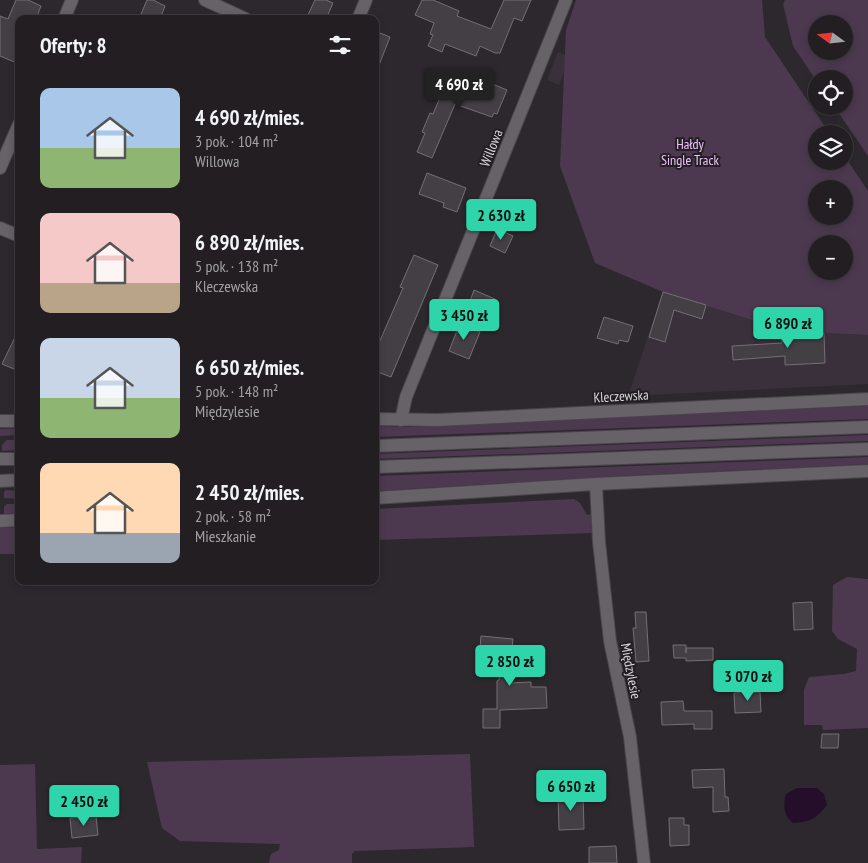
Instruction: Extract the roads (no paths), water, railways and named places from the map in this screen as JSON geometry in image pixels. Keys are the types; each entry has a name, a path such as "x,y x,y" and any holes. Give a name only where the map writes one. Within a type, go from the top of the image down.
{"street":[{"path":"66,15 72,0"},
{"path":"205,0 237,15"},
{"path":"360,15 366,0"},
{"name":"Willowa","path":"401,420 406,398 566,0"},
{"path":"0,168 15,133"},
{"path":"0,228 15,234"},
{"name":"Kleczewska","path":"379,419 438,420 868,399"},
{"path":"0,422 15,421"},
{"path":"379,446 868,427"},
{"path":"379,467 868,449"},
{"path":"0,459 15,459"},
{"path":"379,498 596,484 868,471"},
{"path":"0,481 15,480"},
{"name":"Międzylesie","path":"596,484 599,542 610,641 630,737 644,863"},
{"path":"0,521 15,520"}],"park label":[{"name":"Hałdy Single Track","path":"690,152"}]}
